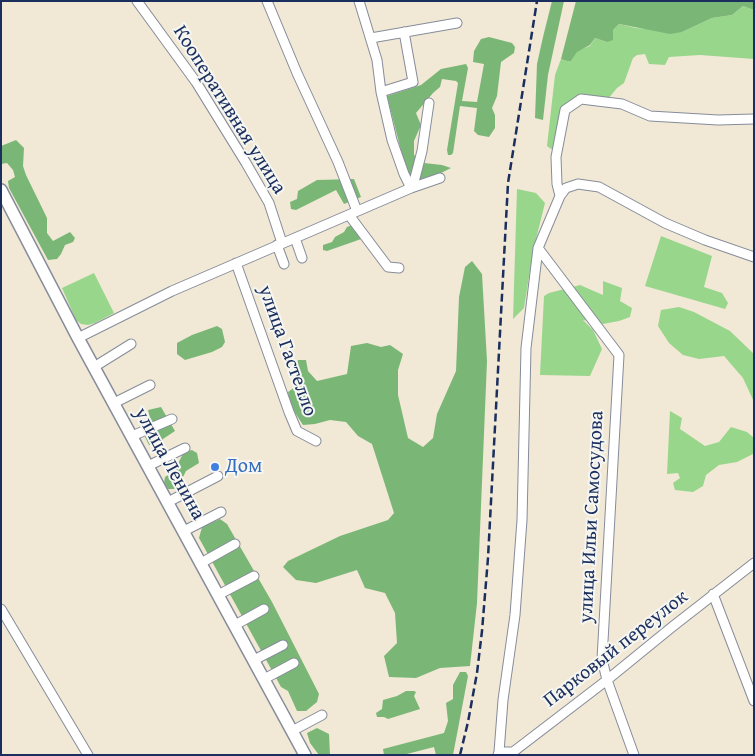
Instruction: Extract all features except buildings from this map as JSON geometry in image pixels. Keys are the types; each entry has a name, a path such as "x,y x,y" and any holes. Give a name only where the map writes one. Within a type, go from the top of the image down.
{"main road":[{"name":"улица Ленина","path":"1,190 78,338 305,755"}],"street":[{"name":"Кооперативная улица","path":"137,1 196,82 269,203 284,264"},
{"path":"267,1 297,73 338,162 353,213 388,268 399,268"},
{"path":"359,1 377,60 392,140 410,188"},
{"path":"370,38 457,23"},
{"path":"382,92 413,82 404,32"},
{"path":"560,196 557,184 556,156 565,110 581,99 622,104 650,116 718,120 754,119"},
{"path":"410,188 415,178 422,151 429,103"},
{"path":"78,338 172,290 410,188 440,178"},
{"path":"499,753 503,700 515,615 522,520 526,348 538,248 560,196 566,188 578,184 599,188 665,223 705,240 754,257"},
{"path":"295,238 302,258"},
{"name":"улица Ильи Самосудова","path":"538,248 619,355 602,659 606,680 634,755"},
{"name":"улица Гастелло","path":"236,263 297,430 316,441"},
{"path":"94,366 131,344"},
{"path":"114,403 150,385"},
{"path":"132,436 172,419"},
{"path":"148,466 185,448"},
{"path":"168,502 218,476"},
{"path":"184,531 220,512"},
{"path":"201,563 235,544"},
{"name":"Парковый переулок","path":"499,753 513,752 754,563"},
{"path":"218,595 254,576"},
{"path":"714,594 754,701"},
{"path":"1,608 88,755"},
{"path":"235,625 264,609"},
{"path":"254,660 283,645"},
{"path":"264,679 294,663"},
{"path":"292,731 322,715"}],"green space":[{"path":"552,1 564,1 548,75 543,120 535,118 537,64"},
{"path":"576,1 754,1 754,10 743,6 732,15 712,18 682,32 670,34 619,24 613,30 613,40 607,42 595,38 590,45 577,52 571,61 567,61 561,59"},
{"path":"743,6 754,10 754,59 700,55 669,57 665,65 649,64 645,54 637,55 633,58 624,83 608,99 578,97 564,108 556,147 551,149 547,146 555,75 561,59 571,61 577,51 590,46 595,38 607,42 613,30 619,24 636,28 682,32 712,18 732,15"},
{"path":"489,37 512,43 515,47 514,53 501,62 497,96 492,108 495,115 495,128 489,137 478,135 474,131 477,108 460,106 453,153 448,155 447,150 458,83 442,79 440,87 416,113 421,125 414,141 414,155 424,163 451,168 437,175 419,180 413,177 406,170 387,96 421,85 441,69 466,64 468,68 462,101 477,102 484,64 473,62 474,51 481,39"},
{"path":"16,140 24,148 23,166 47,218 47,233 53,241 70,232 75,238 73,242 65,245 57,259 48,260 9,188 8,181 15,177 13,170 7,163 1,164 1,146"},
{"path":"354,179 361,197 344,204 336,190 296,210 291,209 290,202 297,199 298,191 317,180"},
{"path":"517,189 536,193 545,203 533,251 524,308 513,319"},
{"path":"352,225 364,238 327,251 323,250 323,245 332,242 335,237"},
{"path":"661,236 712,256 704,287 722,293 728,303 725,309 645,286"},
{"path":"472,261 482,274 487,361 477,603 470,666 440,668 416,678 389,677 384,656 397,643 395,613 385,593 365,588 357,570 316,583 296,580 283,567 288,561 340,536 388,520 394,513 372,444 358,436 346,422 330,420 303,425 290,405 288,392 299,384 293,369 298,360 306,360 308,371 317,381 347,374 351,346 367,343 381,347 390,345 403,354 398,370 398,395 408,438 423,447 433,438 437,414 456,371 459,297 465,267"},
{"path":"94,273 114,313 95,323 81,324 76,320 62,288"},
{"path":"603,281 622,288 620,301 632,308 630,317 603,324 583,320 593,330 602,349 590,376 540,375 544,296 580,285 603,295"},
{"path":"679,307 694,312 730,331 754,354 754,402 743,378 724,356 699,359 683,355 669,343 658,326 661,310"},
{"path":"217,326 222,329 225,342 222,347 185,360 177,354 177,343"},
{"path":"161,407 175,431 158,445 149,445 145,437 148,432 156,430 148,410"},
{"path":"670,411 682,418 680,429 705,446 719,442 731,427 747,432 754,438 753,454 737,462 719,465 706,475 703,486 693,492 675,490 673,483 680,478 678,473 667,474"},
{"path":"192,450 197,453 199,463 186,471 180,483 174,489 168,489 164,483 165,477 174,471 184,452"},
{"path":"220,519 227,524 272,602 319,694 317,702 306,711 297,711 288,691 281,687 199,538 202,527"},
{"path":"460,672 466,672 468,676 453,755 436,755 434,747 403,755 384,755 383,749 444,733 448,721 446,703 453,699 453,685"},
{"path":"406,691 416,692 414,696 420,709 388,719 377,717 376,713 382,709 383,700"},
{"path":"317,728 329,734 330,755 319,755 310,743 307,733"}],"railway":[{"path":"460,755 477,673 482,631 488,558 508,183 537,1"}],"place":[{"name":"Дом","path":"215,467"}]}
